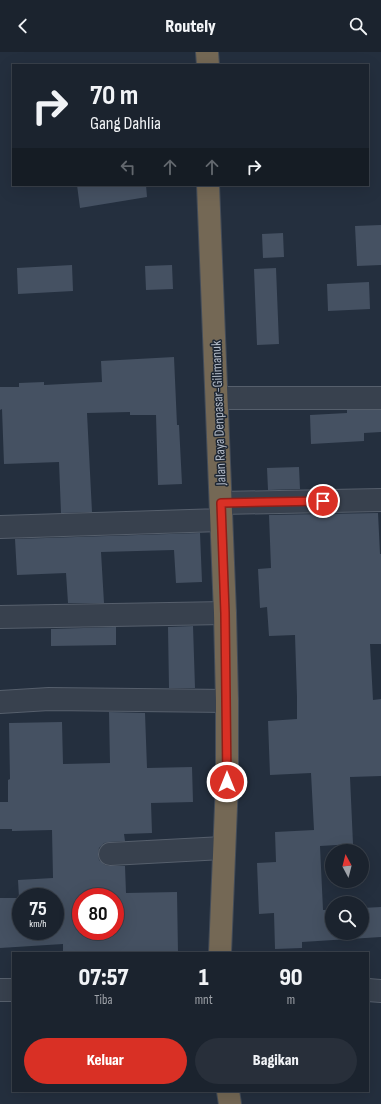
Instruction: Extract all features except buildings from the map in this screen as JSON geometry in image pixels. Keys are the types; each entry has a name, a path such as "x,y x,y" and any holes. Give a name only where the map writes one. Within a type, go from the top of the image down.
{"highway":[{"path":"207,52 208,64"},
{"name":"Jalan Raya Denpasar-Gilimanuk","path":"208,186 225,613 227,701 227,782 223,848 220,952"},
{"path":"228,1092 230,1104"}],"street":[{"path":"217,398 381,398"},
{"path":"0,527 381,500"},
{"path":"0,618 225,613"},
{"path":"0,702 49,699 227,701"},
{"path":"110,854 223,848"},
{"path":"0,990 12,990"},
{"path":"369,990 381,991"}],"route":[{"path":"227,782 227,701 221,503 323,501"}]}
